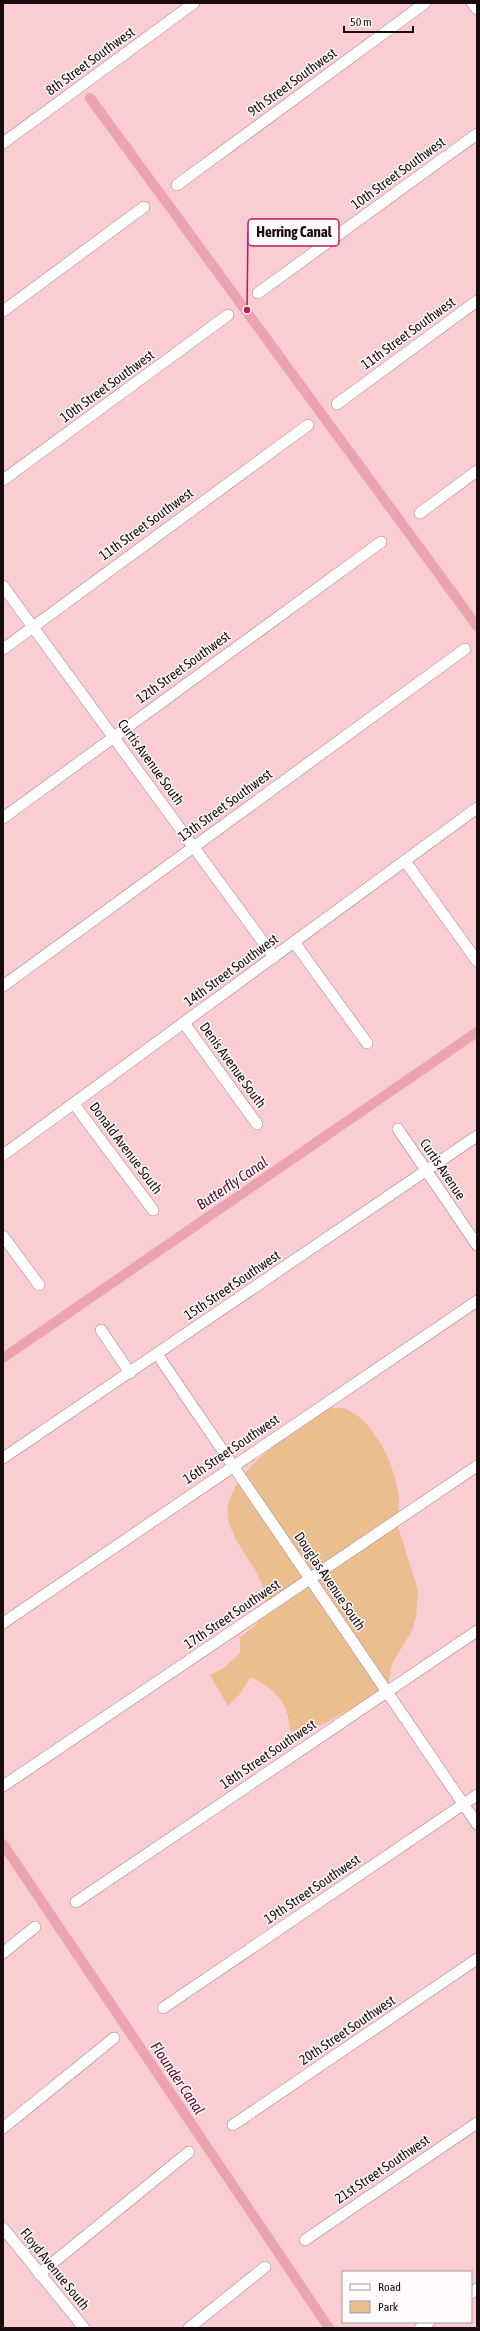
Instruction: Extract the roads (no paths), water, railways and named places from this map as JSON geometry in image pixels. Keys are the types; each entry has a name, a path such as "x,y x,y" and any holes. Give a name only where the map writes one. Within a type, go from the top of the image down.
{"street":[{"name":"8th Street Southwest","path":"3,143 194,3"},
{"name":"9th Street Southwest","path":"177,184 425,3"},
{"path":"472,3 477,9"},
{"name":"10th Street Southwest","path":"258,294 477,134"},
{"path":"3,311 144,207"},
{"name":"11th Street Southwest","path":"337,404 477,301"},
{"name":"10th Street Southwest","path":"3,480 228,315"},
{"name":"11th Street Southwest","path":"3,649 308,425"},
{"path":"420,513 477,472"},
{"name":"12th Street Southwest","path":"3,818 380,542"},
{"name":"Curtis Avenue South","path":"3,586 274,957"},
{"name":"13th Street Southwest","path":"3,986 465,649"},
{"name":"14th Street Southwest","path":"3,1155 477,808"},
{"path":"404,861 477,961"},
{"path":"294,942 367,1043"},
{"name":"Denis Avenue South","path":"184,1023 257,1124"},
{"name":"Donald Avenue South","path":"74,1104 154,1210"},
{"name":"Curtis Avenue","path":"398,1129 477,1245"},
{"name":"15th Street Southwest","path":"3,1458 477,1136"},
{"path":"3,1236 39,1285"},
{"name":"16th Street Southwest","path":"3,1623 477,1301"},
{"path":"101,1330 130,1373"},
{"name":"Douglas Avenue South","path":"157,1354 477,1824"},
{"name":"17th Street Southwest","path":"3,1786 477,1466"},
{"name":"18th Street Southwest","path":"76,1902 477,1631"},
{"name":"19th Street Southwest","path":"162,2008 477,1795"},
{"path":"3,1953 35,1927"},
{"name":"20th Street Southwest","path":"233,2125 477,1959"},
{"path":"3,2128 114,2038"},
{"name":"21st Street Southwest","path":"304,2240 477,2124"},
{"path":"39,2274 189,2152"},
{"name":"Floyd Avenue South","path":"3,2228 84,2328"},
{"path":"189,2328 265,2267"}],"waterway":[{"path":"90,98 477,626"},
{"name":"Butterfly Canal","path":"3,1358 477,1032"},
{"name":"Flounder Canal","path":"3,1844 329,2328"}],"place":[{"name":"Herring Canal","path":"247,310"}]}
